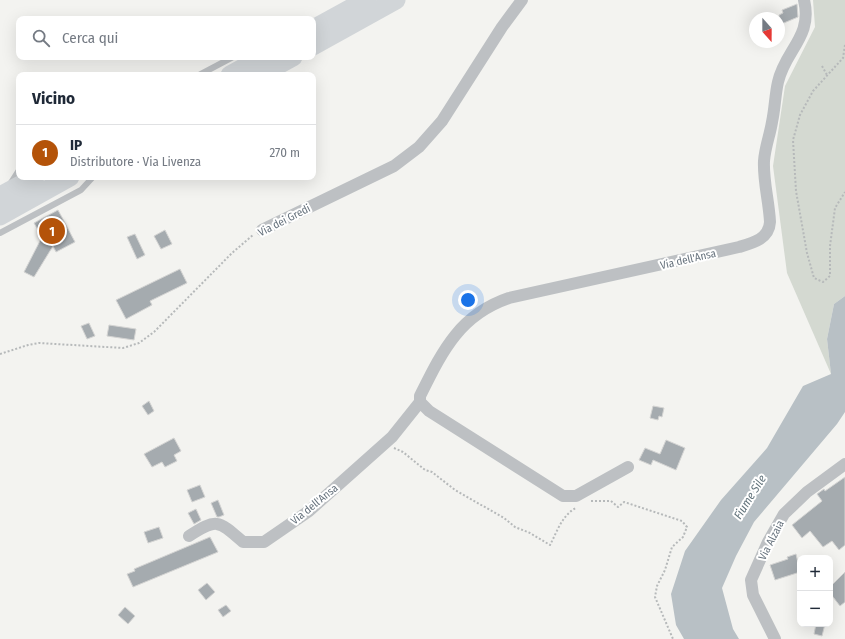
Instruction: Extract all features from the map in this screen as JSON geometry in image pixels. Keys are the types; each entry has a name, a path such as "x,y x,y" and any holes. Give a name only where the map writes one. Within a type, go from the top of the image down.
{"highway":[{"path":"316,26 366,0"},
{"path":"316,44 396,0"},
{"path":"236,72 258,60"},
{"path":"266,72 288,60"},
{"path":"2,195 30,180"},
{"path":"0,216 65,180"}],"street":[{"name":"Via dei Gredi","path":"262,230 389,168 419,147 442,121 502,26 522,0"},
{"name":"Via dell'Ansa","path":"189,536 207,524 217,523 227,528 243,542 264,542 308,511 385,444 403,425 420,402 420,396 448,343 464,324 488,306 509,298 739,247 755,242 764,236 769,229 770,222 764,169 766,150 781,72 799,41 806,24 806,9 804,0"},
{"path":"420,402 429,411 563,496 576,496 628,467"},
{"name":"Via Alzaia","path":"775,639 753,595 751,580 768,542 784,514 807,492 845,464"}],"lane":[{"path":"205,72 227,60"},
{"path":"2,195 16,174"},
{"path":"0,233 81,190 90,180"}],"path":[{"path":"845,45 843,58 813,90 800,115 793,140 796,191 807,252 814,278 822,282 830,276 830,246 835,208 845,192"},
{"path":"822,66 827,75"},
{"name":"Via dei Gredi","path":"0,354 28,345 39,344 123,348 139,343 154,332 232,253 262,230"},
{"path":"385,444 403,452 425,470 432,472 455,490 504,518 515,527 530,533 550,545 563,519 570,511 581,505"},
{"path":"586,503 598,500 611,501 618,507 624,502 682,521 687,527 683,537 672,547 665,570 657,586 655,597 673,639"}],"shaded area":[{"path":"813,0 845,0 845,296 834,304 827,339 831,374 787,273 773,166 785,86 815,27"}],"water":[{"name":"Fiume Sile","path":"845,296 845,412 837,424 754,522 736,556 722,588 733,629 739,639 684,639 676,625 671,594 685,551 721,500 767,448 803,386 831,374 827,339 834,304"}],"building":[{"path":"797,4 798,17 785,22 785,12 783,12 782,10"},
{"path":"58,210 75,242 56,252 53,246 34,277 24,272 42,237 34,223"},
{"path":"165,230 172,244 161,249 154,236"},
{"path":"135,234 145,255 137,259 127,237"},
{"path":"180,269 187,283 150,301 152,305 126,319 116,300"},
{"path":"89,323 95,336 87,339 81,326"},
{"path":"109,325 136,329 134,340 107,336"},
{"path":"149,401 154,411 148,415 142,406"},
{"path":"653,406 664,408 662,417 659,416 658,420 650,418"},
{"path":"174,438 181,451 174,455 177,461 165,467 162,462 152,467 144,454"},
{"path":"666,440 685,448 676,470 653,460 651,465 639,460 645,448 660,454"},
{"path":"845,477 845,545 839,550 832,541 823,547 810,531 802,538 792,525 822,501 817,494 824,489 825,491"},
{"path":"200,485 205,497 192,502 187,490"},
{"path":"218,500 224,515 217,517 211,503"},
{"path":"196,509 201,520 194,524 188,513"},
{"path":"159,527 163,538 148,543 144,532"},
{"path":"210,537 218,552 133,587 127,574 135,571 134,569"},
{"path":"796,554 797,573 775,580 770,565 788,559 787,557"},
{"path":"845,572 845,602 840,606 833,597 833,584"},
{"path":"207,583 215,592 206,600 198,590"},
{"path":"226,605 231,611 223,617 218,610"},
{"path":"125,607 135,616 128,624 118,615"},
{"path":"815,627 824,627 822,636 814,634"}],"place":[{"name":"IP","path":"52,231"}]}
